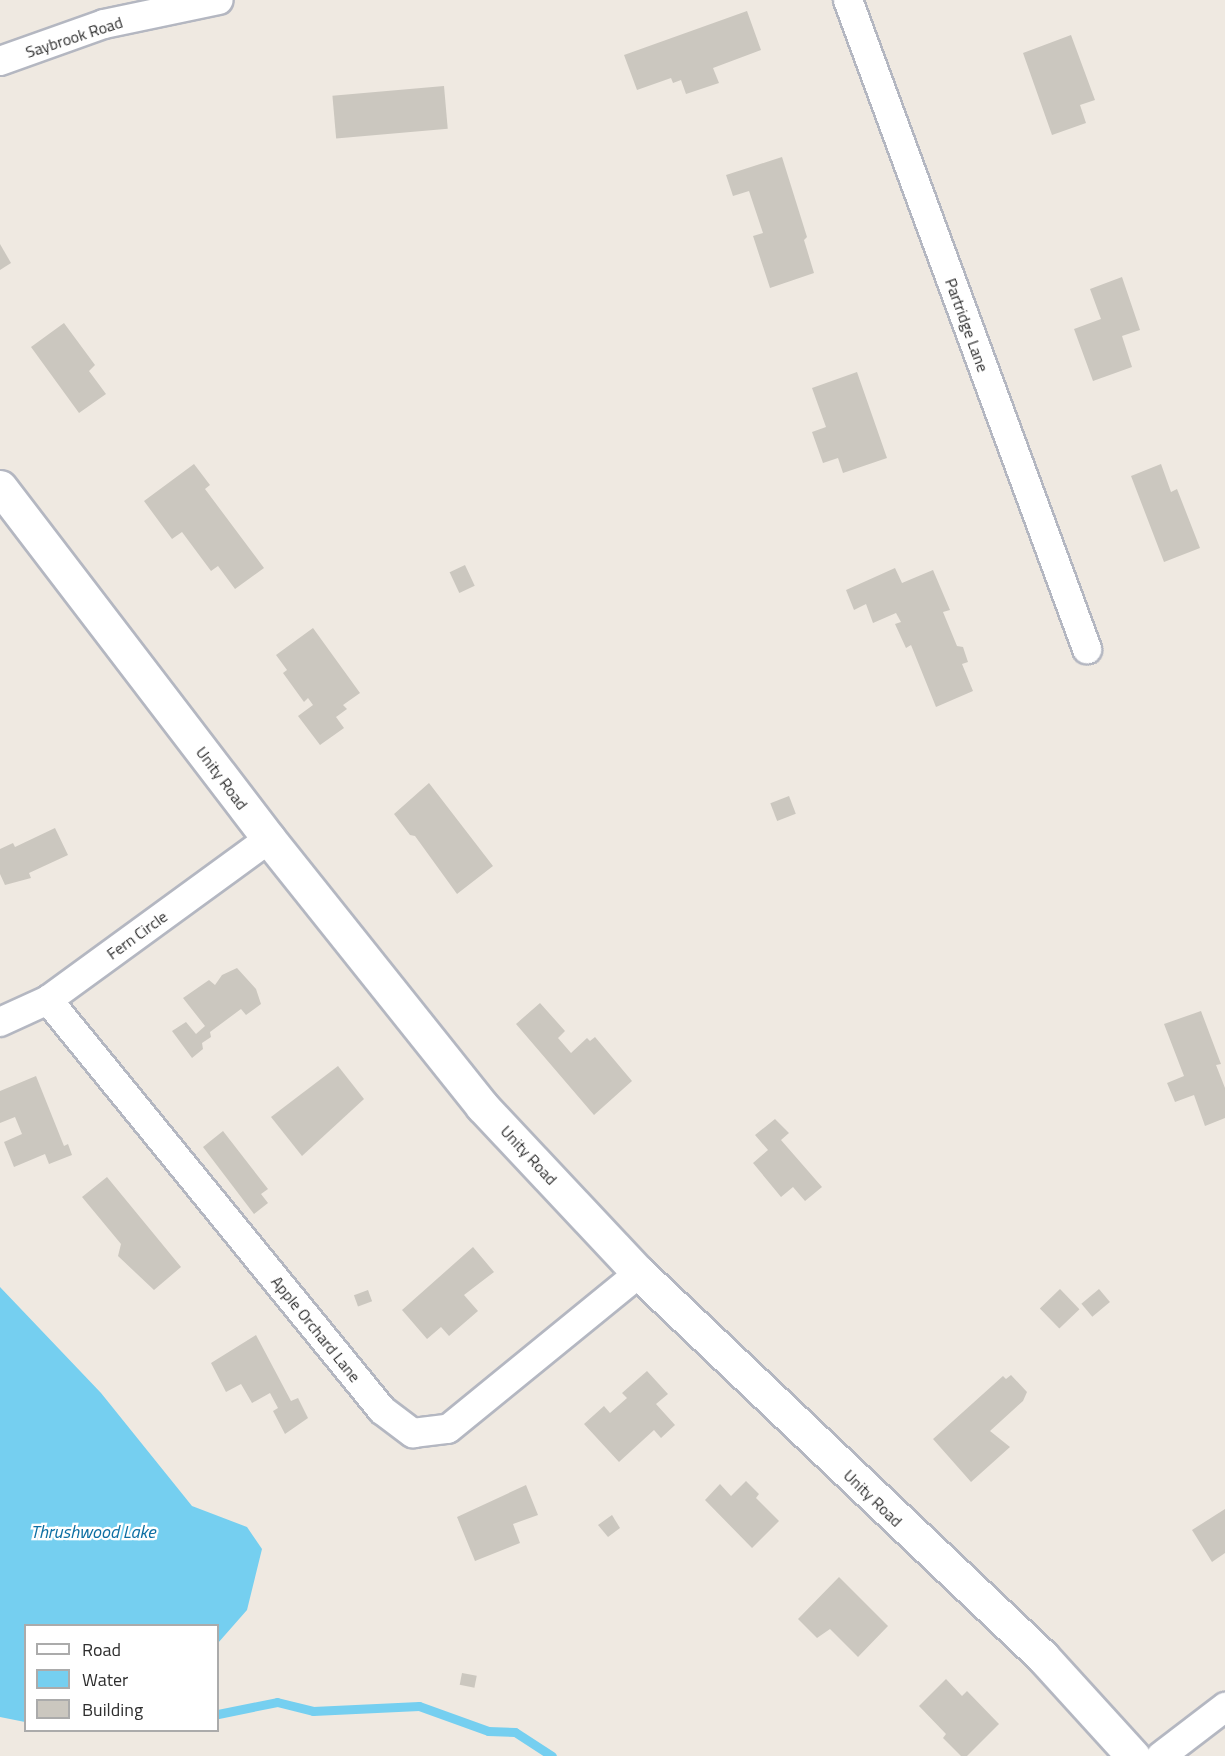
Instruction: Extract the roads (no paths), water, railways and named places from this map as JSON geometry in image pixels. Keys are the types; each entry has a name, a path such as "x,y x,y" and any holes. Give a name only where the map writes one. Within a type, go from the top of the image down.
{"main road":[{"name":"Unity Road","path":"0,487 269,839 482,1106 639,1273 1043,1657 1133,1756"}],"street":[{"name":"Saybrook Road","path":"0,61 104,24 219,0"},
{"name":"Partridge Lane","path":"848,0 1087,649"},
{"name":"Fern Circle","path":"0,1022 48,1000 269,839"},
{"name":"Apple Orchard Lane","path":"48,1000 382,1410 413,1433 448,1429 639,1273"},
{"path":"1161,1756 1225,1707"}],"water":[{"name":"Thrushwood Lake","path":"0,1287 101,1393 192,1506 247,1527 262,1549 247,1610 219,1642 219,1624 24,1624 24,1722 0,1717"}],"waterway":[{"path":"219,1714 277,1702 313,1711 419,1706 488,1731 515,1732 552,1756"}]}
